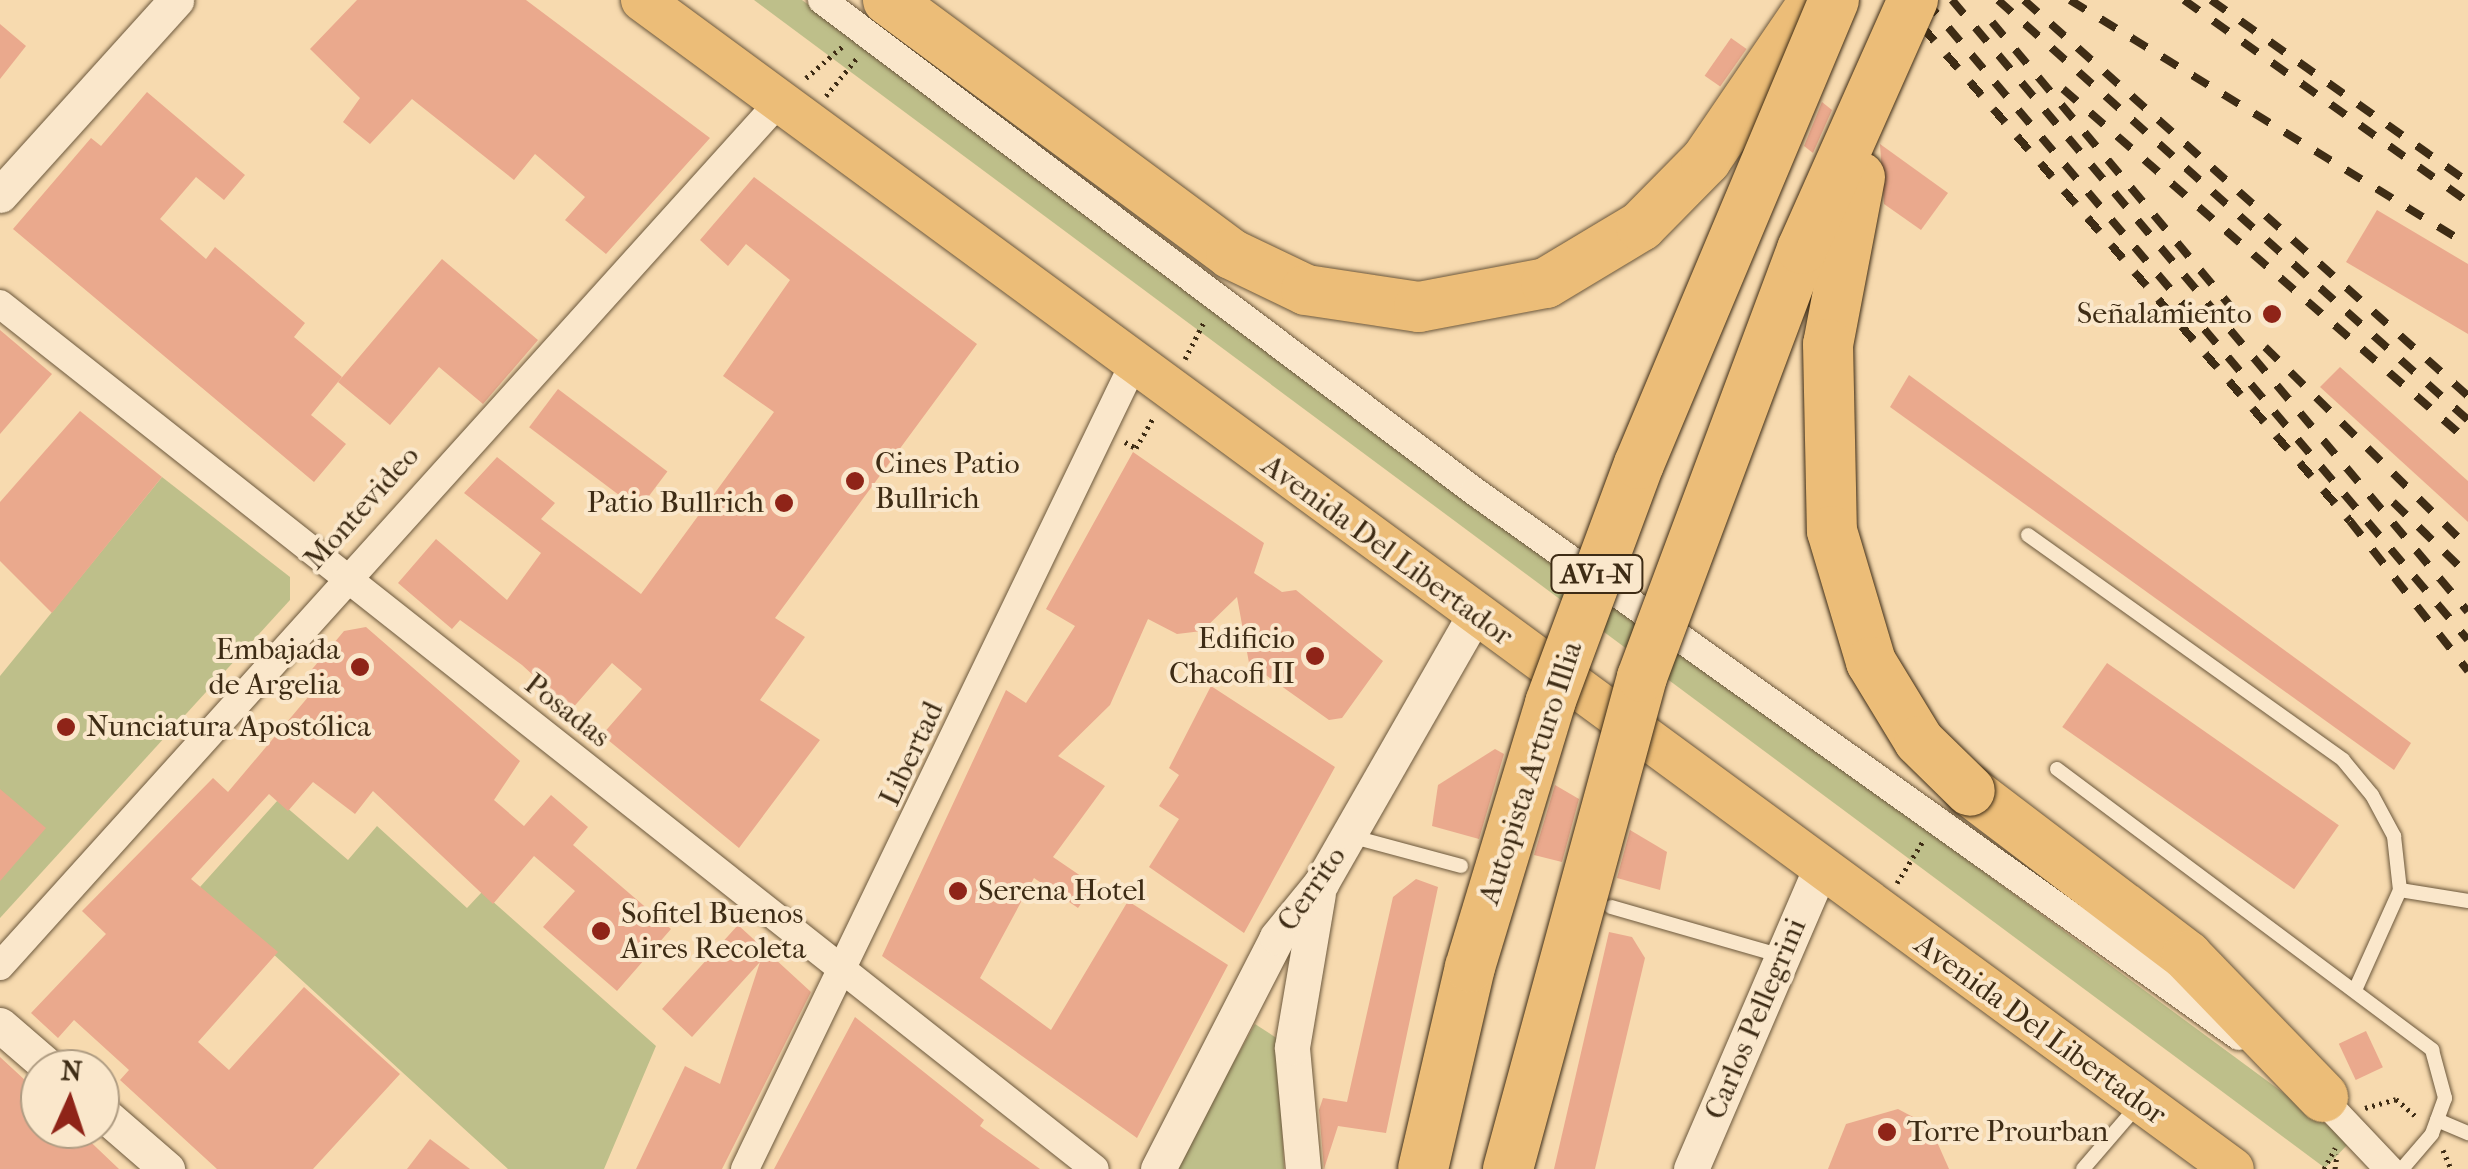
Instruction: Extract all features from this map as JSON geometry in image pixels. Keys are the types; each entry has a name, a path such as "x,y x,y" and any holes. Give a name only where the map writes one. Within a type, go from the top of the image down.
{"highway":[{"path":"888,0 1231,254 1306,290 1420,308 1546,282 1641,226 1706,160 1815,0"},
{"name":"Autopista Arturo Illia","path":"1423,1169 1470,967 1557,685 1639,464 1834,0"},
{"path":"1916,0 1840,256 1826,495 1871,662 1919,741 1970,792 2187,956 2337,1121"},
{"name":"AV1-N","path":"1508,1169 1642,677 1781,302 1916,0"}],"main road":[{"name":"Avenida Del Libertador","path":"642,0 1820,870 2232,1169"}],"street":[{"path":"0,195 176,0"},
{"path":"822,0 1474,491 2337,1121 2389,1169"},
{"name":"Montevideo","path":"0,966 344,576 793,111"},
{"name":"Posadas","path":"0,304 1095,1169"},
{"name":"Libertad","path":"745,1169 845,972 1133,364"},
{"name":"Cerrito","path":"1158,1169 1277,937 1321,883 1350,836 1475,614"},
{"name":"Carlos Pellegrini","path":"1691,1169 1820,870"},
{"path":"1303,1169 1292,1046 1321,883"},
{"path":"0,1025 28,1049"},
{"path":"120,1129 167,1169"}],"lane":[{"path":"2028,535 2343,760 2394,836 2400,890 2355,990"},
{"path":"2057,769 2432,1050 2443,1070 2434,1127 2402,1169"},
{"path":"1350,836 1461,866"},
{"path":"2400,890 2468,902"},
{"path":"1611,907 1782,956"},
{"path":"2084,1169 2141,1102"},
{"path":"2434,1127 2468,1134"}],"path":[{"path":"793,111 849,41"},
{"path":"793,111 862,52"},
{"path":"1879,913 1924,838"},
{"path":"2324,1169 2337,1121 2378,1098 2396,1099 2434,1127 2451,1169"}],"green space":[{"path":"754,0 802,0 2350,1142 2325,1168"},
{"path":"162,477 290,577 290,600 0,918 0,676"},
{"path":"278,800 348,860 377,826 467,908 482,892 656,1046 604,1169 508,1169 200,887"},
{"path":"1255,1024 1278,1039 1284,1169 1174,1169"}],"building":[{"path":"357,0 526,0 710,138 606,254 565,220 585,197 535,154 514,180 412,99 370,144 343,122 360,98 310,49"},
{"path":"0,24 26,46 0,79"},
{"path":"1731,38 1747,49 1720,87 1705,76"},
{"path":"147,92 245,175 224,200 196,177 160,219 206,259 215,247 305,323 294,337 342,377 311,415 346,444 314,482 13,229 91,138 101,146"},
{"path":"1822,102 1832,110 1813,153 1804,146"},
{"path":"1880,144 1948,193 1921,230 1884,204"},
{"name":"Patio Bullrich","path":"754,177 977,344 775,618 805,637 760,700 820,740 739,848 602,735 642,689 612,663 571,710 522,665 460,620 452,629 398,583 436,539 507,600 541,553 464,493 497,457 555,503 541,519 641,594 774,412 723,376 790,280 746,244 728,266 700,240"},
{"path":"2377,210 2468,264 2468,334 2346,262"},
{"path":"442,259 538,340 483,404 439,367 390,425 338,382"},
{"path":"0,330 52,374 0,434"},
{"path":"2340,367 2468,481 2468,522 2320,387"},
{"path":"1909,375 2411,743 2394,770 1890,407"},
{"path":"558,389 667,471 639,510 529,427"},
{"path":"80,411 162,477 52,613 0,561 0,502"},
{"path":"1133,452 1264,543 1254,573 1282,592 1296,590 1383,661 1342,718 1329,720 1249,663 1237,597 1202,631 1177,634 1148,619 1110,705 1058,756 1105,786 1053,857 1094,885 1078,908 1034,878 980,978 1051,1030 1128,901 1228,965 1137,1138 882,956 1006,690 1026,703 1075,626 1046,609"},
{"path":"366,627 520,761 494,800 524,826 551,795 588,827 573,845 671,929 617,991 543,927 575,891 534,856 493,904 373,791 355,814 313,782 288,811 269,794 191,879 278,952 198,1042 229,1070 304,987 400,1074 313,1169 217,1169 120,1080 129,1070 120,1062 120,1049 106,1049 74,1020 58,1038 31,1013 106,934 82,911 213,778 228,792 319,684 308,674 344,631"},
{"path":"2107,663 2339,825 2294,889 2062,727"},
{"path":"1211,686 1335,767 1244,933 1149,867 1179,819 1159,806 1179,775 1169,768"},
{"path":"1495,749 1504,754 1479,839 1432,826 1438,785"},
{"path":"1555,785 1579,799 1562,862 1534,855"},
{"path":"0,789 46,828 0,881"},
{"path":"1630,830 1667,852 1660,890 1617,878"},
{"path":"1416,879 1438,887 1386,1133 1338,1126 1324,1169 1319,1110 1323,1098 1347,1102 1393,897"},
{"path":"738,925 811,992 722,1169 636,1169 685,1066 720,1084 760,962 692,1037 662,1009"},
{"path":"1609,932 1632,937 1645,958 1595,1169 1554,1169"},
{"path":"855,1017 984,1120 980,1126 1040,1169 774,1169"},
{"path":"2366,1031 2383,1067 2356,1080 2339,1044"},
{"path":"0,1057 20,1076 20,1149 98,1149 119,1169 0,1169"},
{"name":"Torre Prourban","path":"1898,1109 1930,1126 1949,1169 1828,1169 1846,1124"},
{"path":"430,1139 470,1169 407,1169"}],"railway":[{"path":"1899,0 2350,521 2468,671"},
{"path":"1925,0 2468,640"},
{"path":"1952,0 2468,612"},
{"path":"1998,0 2468,420"},
{"path":"2024,0 2468,396"},
{"path":"2070,0 2468,245"},
{"path":"2184,0 2468,202"},
{"path":"2211,0 2468,182"},
{"path":"1992,22 2236,313"},
{"path":"2063,89 2468,441"},
{"path":"2265,347 2468,547"},
{"path":"2393,502 2468,575"}],"place":[{"name":"Señalamiento","path":"2272,314"},
{"name":"Cines Patio Bullrich","path":"855,481"},
{"name":"Patio Bullrich","path":"784,503"},
{"name":"Edificio Chacofi II","path":"1315,656"},
{"name":"Embajada de Argelia","path":"360,667"},
{"name":"Nunciatura Apostólica","path":"66,727"},
{"name":"Serena Hotel","path":"958,891"},
{"name":"Sofitel Buenos Aires Recoleta","path":"601,931"},
{"name":"Torre Prourban","path":"1887,1132"}]}
